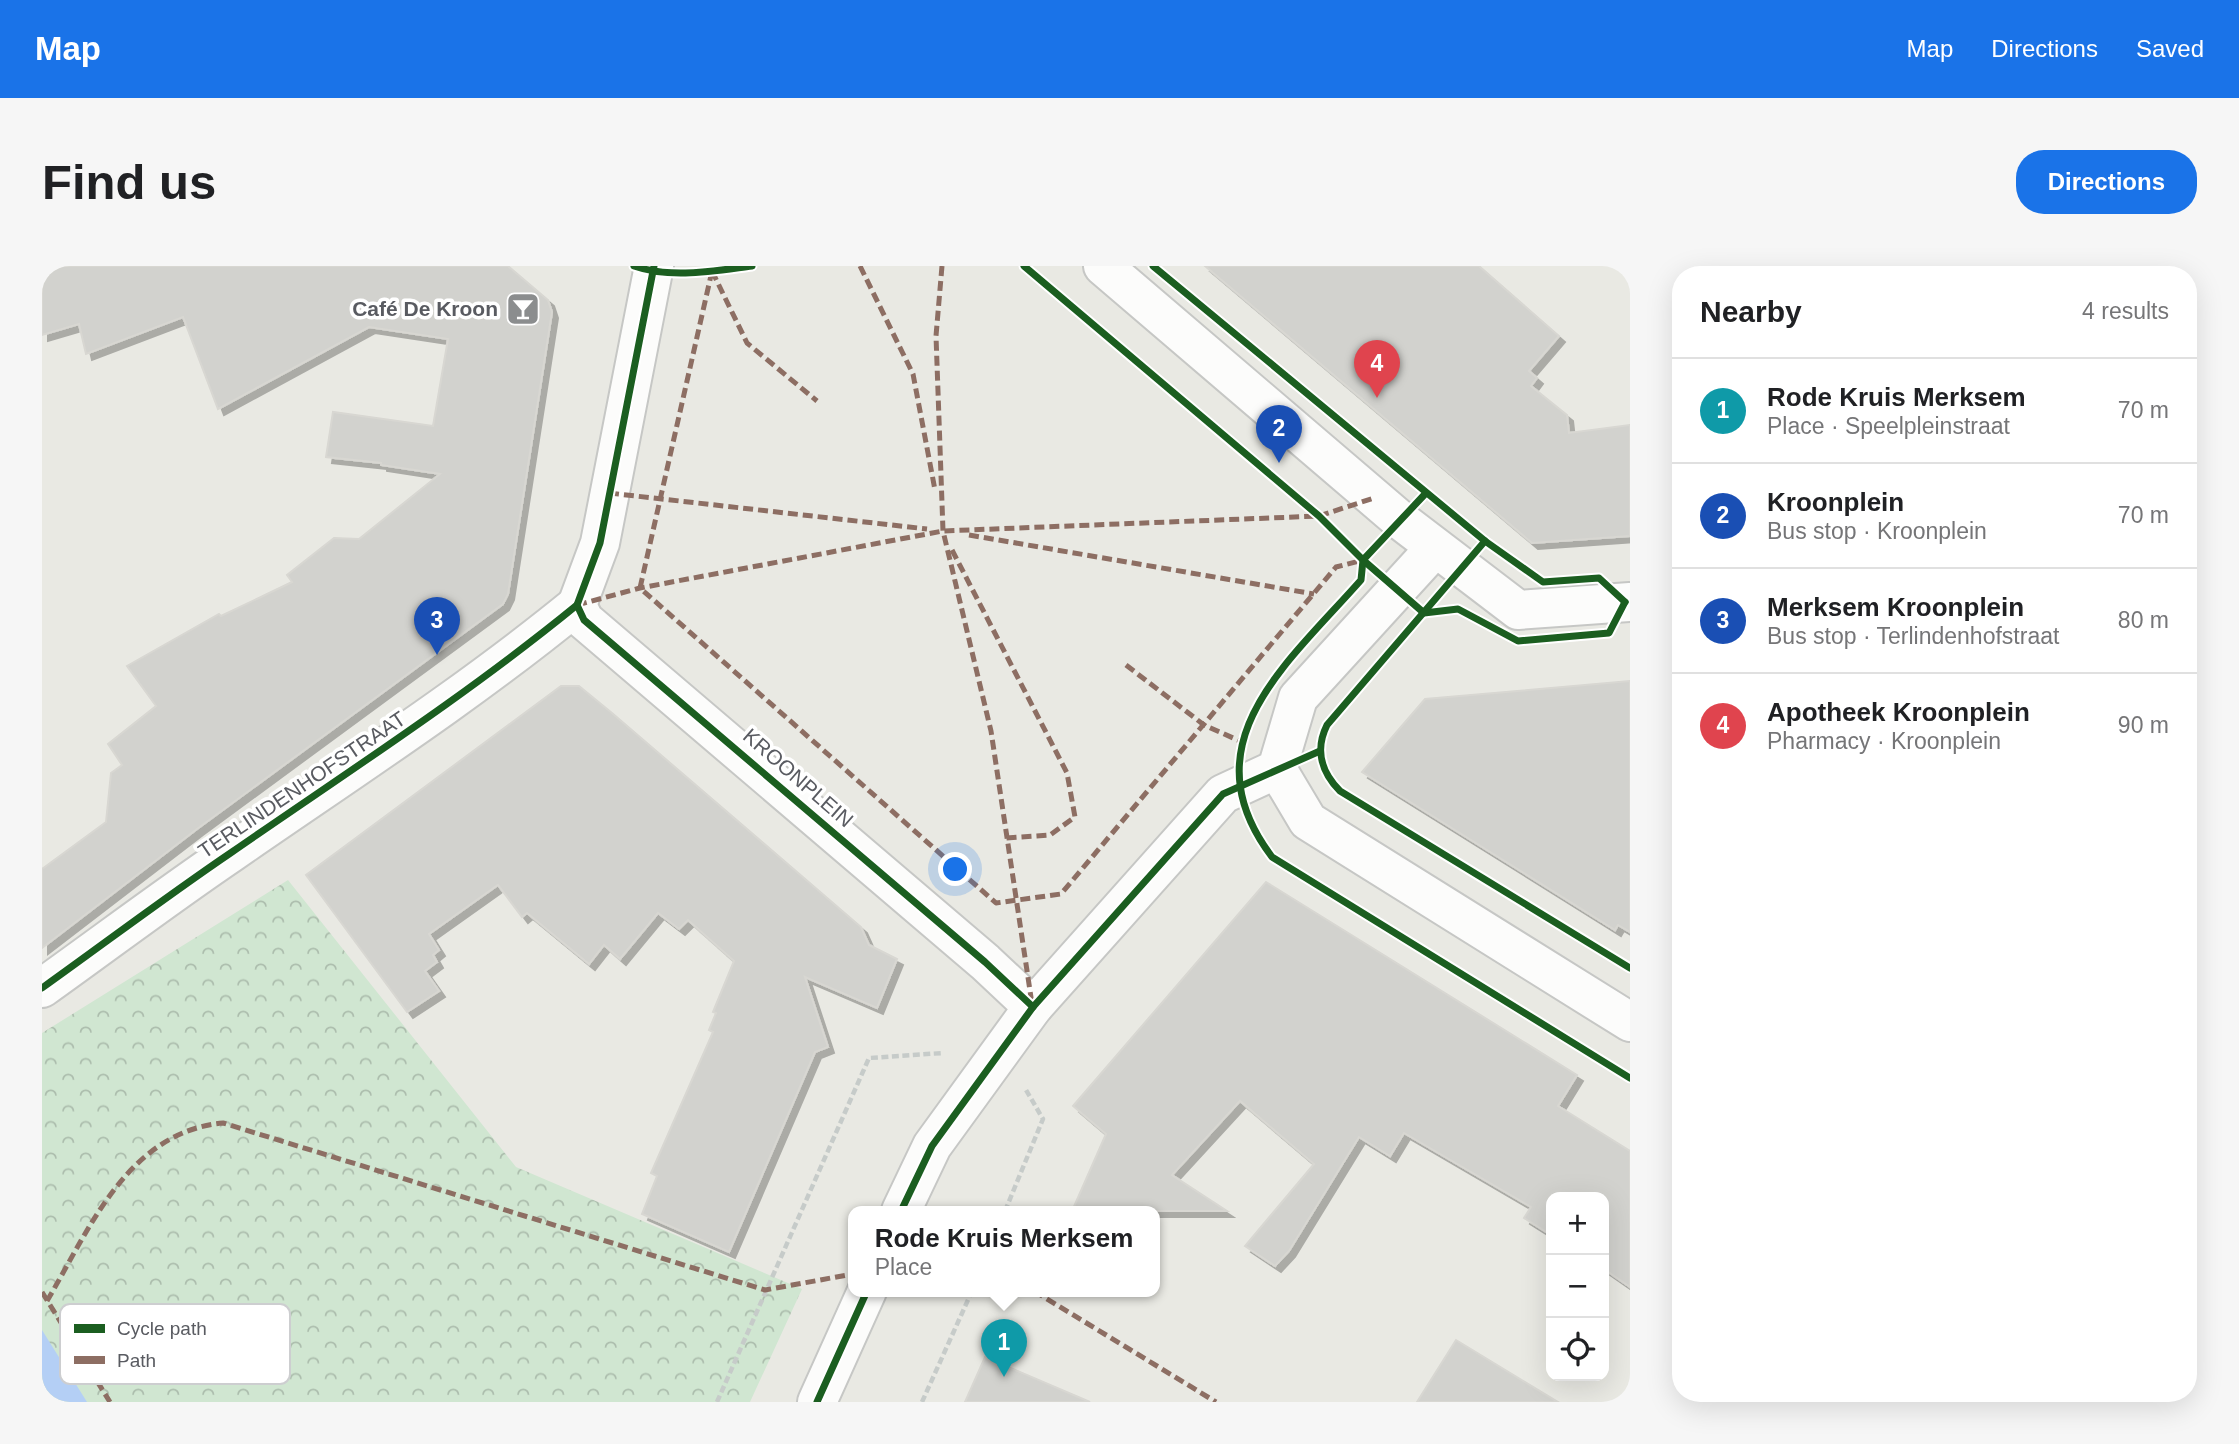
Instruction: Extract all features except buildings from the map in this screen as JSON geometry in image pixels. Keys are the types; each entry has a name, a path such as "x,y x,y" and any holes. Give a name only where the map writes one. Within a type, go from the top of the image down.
{"street":[{"path":"577,605 600,543 654,266"},
{"path":"1103,266 1435,548 1518,610 1630,601"},
{"path":"1435,548 1298,698 1278,769 1308,821 1630,1023"},
{"name":"TERLINDENHOFSTRAAT","path":"42,988 230,853 435,716 577,605"},
{"name":"KROONPLEIN","path":"577,605 584,620 985,962 1033,1007"},
{"path":"903,1206 932,1146 1033,1007 1223,793 1278,769"},
{"path":"817,1402 864,1297"}],"path":[{"path":"717,1402 869,1058 1001,1049 1043,1119 1007,1206"},
{"path":"922,1402 969,1297"}],"green space":[{"path":"288,880 516,1167 802,1289 750,1402 42,1402 42,1033"}],"water":[{"path":"42,1330 60,1359 60,1384 76,1384 87,1402 42,1402"}],"marked path":[{"path":"860,266 913,374 935,490"},
{"path":"942,266 936,336 943,531 991,731 1032,1004"},
{"path":"712,271 640,588 996,903 1061,894 1336,567 1363,560"},
{"path":"712,271 747,343 817,401"},
{"path":"609,493 927,529"},
{"path":"577,605 640,588 943,531 1319,516 1374,498"},
{"path":"969,535 1314,594"},
{"path":"952,550 1067,773 1075,817 1050,835 1006,838"},
{"path":"1126,665 1204,725 1242,742"},
{"path":"47,1301 97,1215 137,1164 161,1144 190,1130 223,1123 765,1290 848,1275"},
{"path":"42,1292 60,1321"},
{"path":"1044,1297 1216,1402"},
{"path":"99,1384 110,1402"}],"cycle path":[{"path":"634,266 677,273 752,266"},
{"path":"654,266 600,543 577,605 584,620 985,962 1033,1007"},
{"path":"1024,266 1319,516 1363,560 1424,613 1458,609 1518,641 1609,633 1625,602"},
{"path":"1153,266 1485,541 1543,582 1599,578 1625,602"},
{"path":"1426,493 1363,560 1361,580 1304,642 1278,674 1257,707 1243,741 1239,777 1248,816 1272,857 1630,1078"},
{"path":"1485,541 1327,725 1321,743 1324,768 1340,791 1630,968"},
{"path":"42,988 450,701 577,605"},
{"path":"903,1206 932,1146 1033,1007 1223,794 1320,751"},
{"path":"817,1402 864,1297"}],"place":[{"name":"Café De Kroon","path":"523,309"},
{"name":"Apotheek Kroonplein","path":"1377,398"},
{"name":"Kroonplein","path":"1279,463"},
{"name":"Merksem Kroonplein","path":"437,655"},
{"name":"Rode Kruis Merksem","path":"1004,1377"}]}
